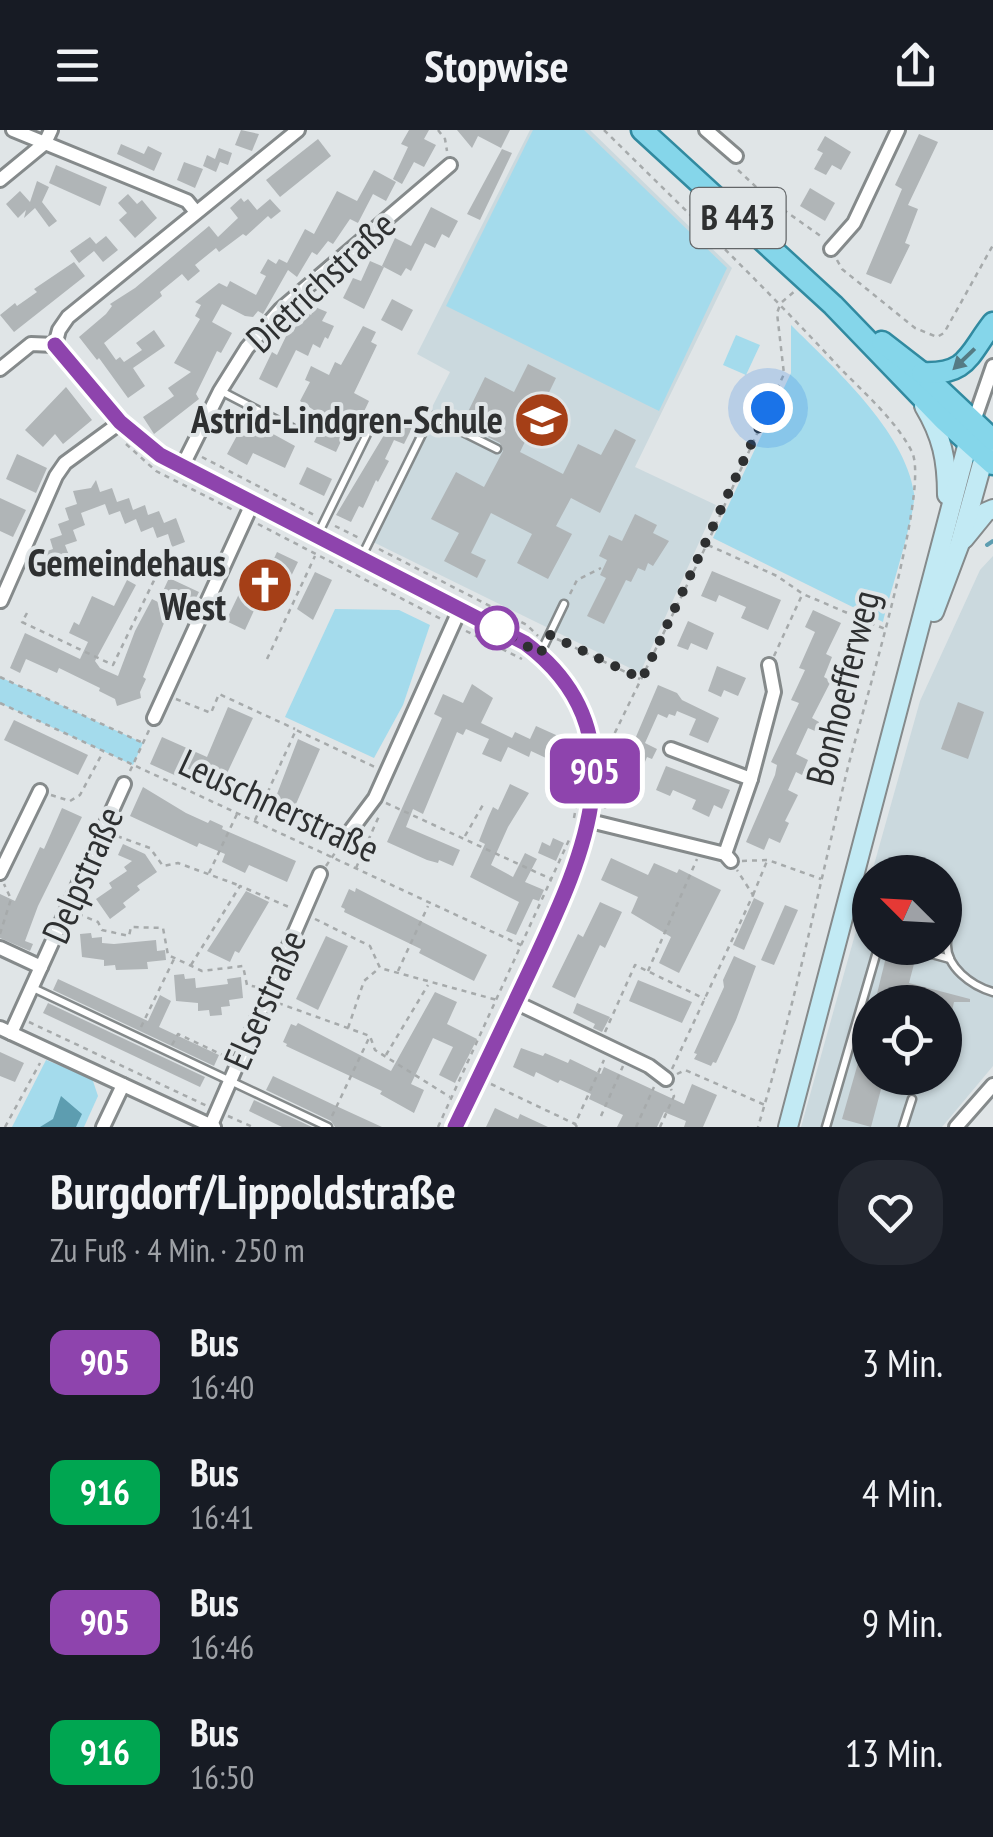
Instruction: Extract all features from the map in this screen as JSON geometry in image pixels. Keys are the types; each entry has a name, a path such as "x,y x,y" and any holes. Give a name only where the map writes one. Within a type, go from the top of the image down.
{"main road":[{"name":"B 443","path":"642,130 985,441"},
{"path":"919,383 956,370 993,323"}],"street":[{"path":"13,130 48,136 187,201 196,212"},
{"path":"55,345 68,316 298,130"},
{"path":"706,130 736,156"},
{"path":"831,249 854,223 898,130"},
{"path":"0,180 48,136"},
{"name":"Dietrichstraße","path":"182,467 220,390 247,348 281,309 450,165"},
{"path":"0,370 31,344 55,345"},
{"path":"55,345 116,425 248,510 360,559 539,654 567,685 580,708 601,768 596,822 455,1127"},
{"path":"906,687 960,543 985,441 993,366"},
{"path":"919,383 947,461 946,521"},
{"path":"1,602 56,476 65,463 116,425"},
{"path":"788,1127 906,687 946,521 985,441"},
{"path":"960,543 993,509"},
{"path":"154,718 248,510"},
{"path":"345,838 380,800 386,772 460,609"},
{"path":"596,822 728,857 774,692 769,665"},
{"path":"671,749 752,778"},
{"name":"Delpstraße","path":"6,1030 18,1018 124,784"},
{"name":"Delpstraße","path":"0,876 40,791"},
{"name":"Elserstraße","path":"212,1126 320,874"},
{"name":"Delpstraße","path":"0,948 41,966"},
{"path":"515,1002 663,1076"},
{"path":"6,1030 212,1126"},
{"path":"103,1127 123,1085"},
{"path":"956,1127 993,1085"}],"lane":[{"path":"220,390 292,428"},
{"path":"360,559 432,416 497,448"},
{"path":"319,539 324,520 367,434"},
{"path":"539,654 564,604"},
{"path":"826,1127 873,965"},
{"path":"955,965 966,980 993,992"},
{"path":"32,988 327,1127"},
{"path":"903,1127 912,1098"}],"path":[{"path":"438,130 445,139 450,165"},
{"path":"604,130 780,303"},
{"path":"736,156 734,166 771,201 821,236 842,269 915,328 937,337 944,333 993,245"},
{"path":"596,822 606,751 784,374 777,312 780,303 796,290"},
{"name":"Bonhoefferweg","path":"758,1127 824,880 916,484 914,454 896,428 780,303"},
{"path":"116,425 137,456 156,471 248,510 315,556 452,624 539,654"},
{"path":"190,451 526,624 642,679"},
{"path":"268,659 319,539"},
{"path":"707,544 777,576 803,594 885,629"},
{"path":"564,604 577,580 601,568"},
{"path":"27,613 22,622 113,665 160,570"},
{"path":"769,665 803,594"},
{"path":"526,624 539,654"},
{"name":"Leuschnerstraße","path":"0,678 143,743"},
{"path":"165,694 210,714 219,694 386,772"},
{"name":"Leuschnerstraße","path":"0,703 523,946"},
{"path":"124,784 154,718"},
{"path":"254,822 296,730"},
{"path":"602,737 606,751"},
{"path":"40,791 70,801 80,795 102,752"},
{"path":"438,1127 553,880 569,840 579,787"},
{"path":"355,869 380,800 553,880"},
{"path":"464,838 484,803"},
{"path":"208,874 237,814"},
{"path":"103,830 150,848 162,866 178,863 240,886 370,946 380,968"},
{"path":"320,874 345,838"},
{"path":"648,971 702,848"},
{"path":"728,857 768,860 824,880"},
{"path":"728,857 753,895"},
{"path":"636,1127 706,999 768,860"},
{"path":"0,876 11,899 0,934"},
{"path":"191,966 240,886"},
{"path":"397,972 429,904"},
{"path":"67,909 98,922 102,930 129,936 132,927 163,928 168,955 174,959 202,971 243,966 246,984 269,990 279,1004 370,1036"},
{"path":"136,1038 174,959"},
{"path":"478,1078 576,1126 635,965 706,999"},
{"path":"380,968 498,1000"},
{"path":"348,1030 364,981 380,968"},
{"path":"385,1056 429,984"},
{"path":"18,1018 253,1127"},
{"path":"169,1053 178,1034 238,1062"},
{"path":"370,1036 375,1050 451,1098"},
{"path":"327,1127 370,1036"},
{"path":"6,1127 46,1050"},
{"path":"601,1116 627,1055"},
{"path":"663,1076 685,1070 764,1105"},
{"path":"660,1127 674,1096 663,1076"}],"shaded area":[{"name":"Astrid-Lindgren-Schule","path":"530,130 590,130 732,268 635,467 716,505 640,673 365,538 450,372 417,354"},
{"path":"533,130 584,130 727,268 659,411 446,306"},
{"path":"791,325 865,402 897,446 908,470 914,502 883,622 713,538 791,373"},
{"path":"736,335 760,345 746,375 723,365"},
{"path":"993,556 993,1066 942,1127 801,1127 852,945 852,965 962,965 962,855 877,855 920,701 980,570"},
{"path":"335,609 399,610 430,625 403,705 374,758 285,717"},
{"path":"0,677 143,743 133,765 0,703"},
{"path":"46,1060 92,1078 98,1096 84,1127 12,1127"},
{"path":"61,1096 82,1114 76,1127 40,1127 53,1119"}],"building":[{"path":"241,130 259,134 252,151 235,145"},
{"path":"409,130 429,130 424,139 436,145 424,167 414,162 402,184 393,179 408,147 401,144"},
{"path":"457,130 510,130 501,148 478,136 472,148"},
{"path":"919,134 938,142 908,205 918,209 905,243 910,245 891,284 866,274 902,189 895,185"},
{"path":"825,136 851,152 841,170 832,165 826,175 814,169 823,153 817,150"},
{"path":"318,139 331,156 280,197 266,180"},
{"path":"121,144 144,154 148,146 162,153 154,171 117,154"},
{"path":"219,148 232,153 228,165 220,162 216,172 203,166 207,155 215,159"},
{"path":"502,149 512,153 480,220 467,214"},
{"path":"184,162 203,169 195,188 177,180"},
{"path":"56,165 107,187 100,206 49,183"},
{"path":"374,170 396,182 386,201 373,194 358,223 350,219 333,244 328,241 317,255 312,252 297,277 288,270 263,314 258,311 253,317 245,316 222,304 212,322 232,333 221,353 217,351 196,394 199,399 154,434 143,417 174,396 168,388 191,372 174,363 200,319 195,316 201,305 195,302 219,283 227,287 230,281 256,295 266,276 260,273 268,259 276,264 279,259 287,263 305,229 314,234 337,191 357,201"},
{"path":"37,181 49,187 42,202 57,221 49,227 35,208 24,218 26,210 18,218 6,204 20,191 30,202"},
{"path":"810,188 835,203 825,221 800,206"},
{"path":"128,194 137,204 142,200 157,218 135,238 119,220 127,213 118,203"},
{"path":"241,198 244,202 248,199 257,210 270,199 281,211 271,219 268,216 246,236 243,234 219,252 216,248 195,265 200,271 188,281 182,274 160,292 162,296 104,343 116,360 120,357 124,362 142,350 136,343 154,330 165,346 133,368 145,386 128,398 79,337 106,314 110,304 209,226 218,237 238,218 230,208"},
{"path":"431,207 458,221 449,238 442,234 435,248 425,243 411,271 406,268 401,276 382,266 395,238 411,246"},
{"path":"106,236 118,250 103,262 94,251 79,263 70,251 90,237 96,244"},
{"path":"370,261 384,267 364,309 343,298 353,278 361,281"},
{"path":"74,262 85,276 14,332 0,315"},
{"path":"392,299 413,310 402,331 381,320"},
{"path":"315,307 327,312 322,321 334,326 328,339 325,337 320,348 313,344 308,356 296,350 277,388 259,379 272,352 277,355 289,330 293,332"},
{"path":"363,326 376,332 371,342 377,345 354,393 369,401 360,420 353,416 336,452 314,442 326,418 300,401 310,382 305,380 311,366 329,375 335,362 341,365"},
{"path":"528,364 556,378 520,452 563,474 578,444 601,455 615,429 636,440 600,513 571,498 556,526 572,534 548,579 517,563 532,534 491,513 471,553 486,560 477,578 444,561 459,533 431,519 456,472 484,487 503,451 500,443 462,424 485,377 514,392"},
{"path":"66,387 92,420 63,444 55,434 43,447 25,430"},
{"path":"396,415 414,424 404,444 394,440 378,482 351,522 336,515"},
{"path":"246,419 295,446 285,468 253,453 247,465 227,454"},
{"path":"17,454 47,468 36,493 6,479"},
{"path":"307,467 332,479 324,496 299,484"},
{"path":"96,480 100,492 112,488 117,502 129,498 133,510 145,505 148,515 159,511 164,523 176,518 185,542 172,547 168,534 157,538 153,527 141,532 136,519 125,524 120,511 109,515 105,504 81,513 85,525 73,530 77,541 65,545 70,558 58,562 62,573 50,578 41,553 53,549 50,539 62,535 58,524 69,520 65,508 77,504 73,491 91,488"},
{"path":"0,498 26,510 13,537 0,531"},
{"path":"635,514 657,525 653,533 669,541 653,566 648,563 645,571 638,568 631,582 626,580 604,624 587,616 606,578 600,575 607,560 599,556 609,535 622,541"},
{"name":"Gemeindehaus West","path":"277,552 298,562 280,599 263,591 245,630 226,621 249,573 264,580"},
{"path":"712,571 781,600 768,630 741,618 746,607 719,595 716,602 701,596"},
{"path":"315,572 332,580 313,620 297,609"},
{"path":"169,578 199,592 194,602 180,595 169,620 166,618 143,677 146,679 141,698 117,706 115,699 99,691 100,688 59,668 57,673 26,659 20,673 10,668 25,633 80,659 88,642 69,633 74,622 79,625 92,596 114,606 127,580 136,585 95,661 100,668 118,676 135,631 152,599 158,602"},
{"path":"813,610 841,623 826,654 832,657 824,677 831,681 812,718 819,722 815,731 808,728 796,754 808,760 802,775 796,772 788,790 798,795 785,821 789,823 780,843 769,838 764,850 746,842 775,775 777,765 771,762 799,703 791,700 805,670 799,668 815,632 805,627"},
{"path":"688,621 714,633 707,650 691,643 688,650 677,646"},
{"path":"717,666 746,678 738,696 724,690 721,697 708,691"},
{"path":"472,684 493,698 481,723 512,738 515,732 530,739 536,726 556,735 546,758 531,751 529,757 508,747 501,762 482,754 489,739 466,729 463,735 457,732 423,814 413,809 406,827 460,850 453,866 427,860 387,842 442,718 434,714 443,694 463,703"},
{"path":"658,685 719,718 708,743 689,735 696,719 677,711 667,718 658,714 645,743 657,749 652,759 647,757 638,779 621,772"},
{"path":"958,702 984,712 968,759 941,749"},
{"path":"228,707 253,718 222,784 186,768 181,778 150,764 162,737 207,757"},
{"path":"14,720 88,755 78,775 4,740"},
{"path":"298,739 320,749 289,820 266,810 274,793 277,794"},
{"path":"666,766 730,790 722,809 714,805 709,817 692,809 696,800 673,790 670,796 656,790"},
{"path":"510,784 529,793 491,865 513,877 525,853 537,859 525,882 544,890 539,901 533,899 516,935 506,931 519,902 470,877 485,844 479,841 488,818 493,807 498,810"},
{"path":"143,787 186,813 208,823 210,820 296,861 287,882 249,865 245,873 222,862 225,854 199,843 197,847 130,816"},
{"path":"62,808 82,817 38,906 25,941 33,944 30,951 0,938 0,894 15,901"},
{"path":"553,838 564,843 556,861 538,853 542,842 550,846"},
{"path":"123,844 145,854 157,872 137,886 140,890 110,919 96,899 112,888 109,883 127,871 124,867 132,861 118,855"},
{"path":"611,858 648,875 654,863 677,873 679,869 721,890 679,973 659,963 671,937 631,913 638,897 601,880"},
{"path":"356,888 487,955 474,981 419,953 421,949 344,912 341,907 349,889 355,892"},
{"path":"246,891 269,902 230,962 207,951"},
{"path":"754,898 764,903 744,950 733,945"},
{"path":"600,902 622,912 605,948 600,945 575,998 552,987 578,934 583,937"},
{"path":"785,905 798,910 774,965 761,960"},
{"path":"91,933 92,938 102,937 102,943 156,940 157,951 165,950 166,960 147,962 148,969 116,970 115,965 104,966 104,960 82,957 80,934"},
{"path":"326,936 348,946 318,1010 296,999"},
{"path":"734,956 756,966 736,1020 711,1066 694,1059 694,1053"},
{"path":"884,965 914,965 909,983 917,985 879,985"},
{"path":"184,974 185,979 195,978 196,988 228,984 227,979 241,977 243,998 229,1000 230,1006 221,1007 222,1015 210,1016 209,1010 198,1011 198,1003 176,1001 174,975"},
{"path":"58,979 148,1021 160,995 171,1001 159,1027 219,1055 214,1066 53,990"},
{"path":"638,980 692,1002 682,1023 629,1001"},
{"path":"435,992 457,1002 447,1024 477,1039 455,1083 439,1075 453,1047 433,1038 411,1084 424,1090 414,1113 380,1094 382,1091 283,1042 291,1024 298,1023 391,1071"},
{"path":"48,1003 205,1077 200,1087 43,1013"},
{"path":"577,1003 610,1017 602,1032 573,1013"},
{"path":"521,1048 568,1063 570,1059 601,1074 604,1067 684,1104 692,1084 717,1095 703,1127 684,1127 686,1121 664,1112 657,1127 617,1127 623,1115 589,1099 591,1094 560,1080 558,1083 536,1072 534,1077 513,1067"},
{"path":"0,1052 24,1063 15,1082 0,1076"},
{"path":"273,1076 382,1127 335,1127 331,1121 266,1090"},
{"path":"852,1084 852,1095 879,1095 871,1127 842,1119"},
{"path":"254,1100 312,1127 282,1127 249,1111"},
{"path":"495,1108 518,1119 520,1114 548,1127 486,1127"}],"waterway":[{"path":"987,545 993,541"}],"bus line":[{"name":"905","path":"55,345 120,422 160,455 525,643 552,666 580,708 595,770 584,845 538,954 455,1127"}],"place":[{"name":"Astrid-Lindgren-Schule","path":"542,420"},
{"name":"Gemeindehaus West","path":"265,585"}],"route":[{"path":"497,628 540,654 550,635 642,679 768,408"}]}
